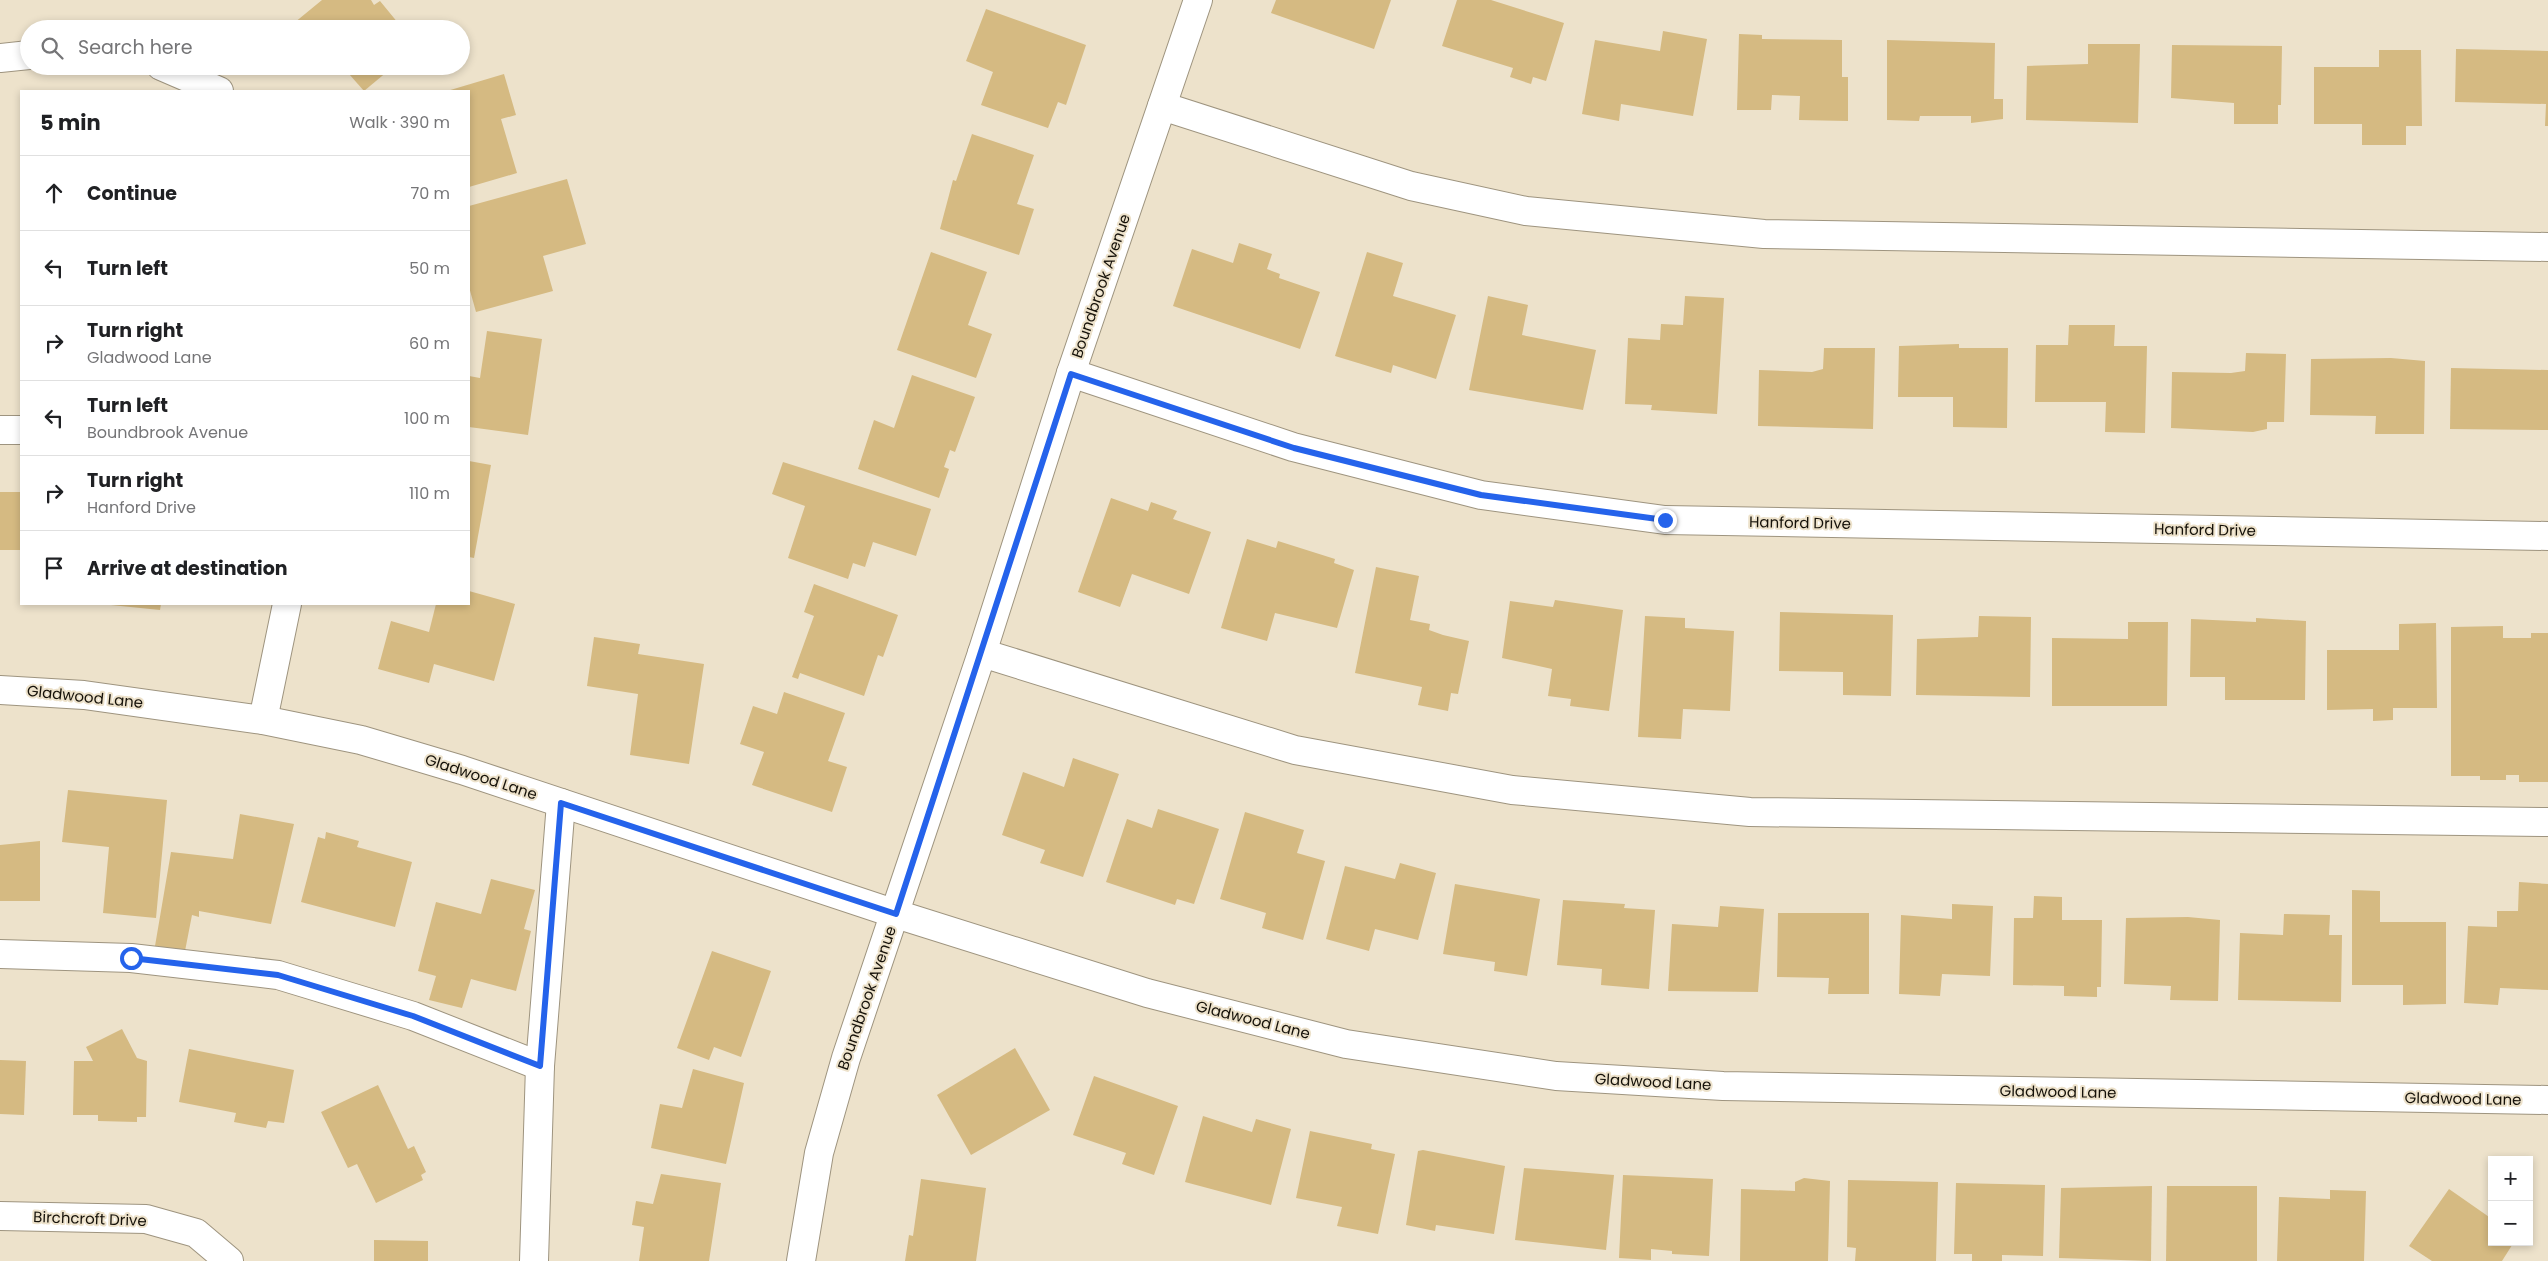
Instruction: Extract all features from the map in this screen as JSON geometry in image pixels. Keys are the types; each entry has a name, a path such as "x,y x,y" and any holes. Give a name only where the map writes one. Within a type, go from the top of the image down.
{"street":[{"name":"Boundbrook Avenue","path":"801,1261 819,1153 846,1058 896,914 982,653 1071,374 1198,0"},
{"path":"0,58 20,56"},
{"path":"182,75 217,90"},
{"path":"1162,106 1411,186 1526,211 1764,234 2548,247"},
{"name":"Hanford Drive","path":"1071,374 1294,448 1481,495 1665,520 2548,536"},
{"path":"0,430 20,430"},
{"path":"263,720 287,605"},
{"path":"982,653 1294,750 1512,790 1750,812 2548,822"},
{"name":"Gladwood Lane","path":"0,690 84,695 263,720 362,740 561,803 896,914 1147,993 1346,1044 1556,1076 1733,1086 2548,1100"},
{"path":"534,1261 540,1066 561,803"},
{"path":"0,954 131,958 278,975 413,1016 540,1066"},
{"name":"Birchcroft Drive","path":"0,1216 146,1219 196,1233 228,1261"}],"building":[{"path":"322,0 371,0 374,5 380,1 396,20 298,20"},
{"path":"1276,0 1391,0 1374,49 1271,13"},
{"path":"1457,0 1491,0 1564,23 1546,81 1533,77 1531,84 1510,77 1513,68 1442,46"},
{"path":"986,9 1086,45 1066,105 1058,102 1048,128 981,105 993,72 966,61"},
{"path":"1663,31 1707,39 1693,116 1621,104 1619,121 1582,114 1595,40 1660,51"},
{"path":"1739,34 1762,35 1762,39 1842,40 1842,77 1848,77 1848,121 1799,120 1800,96 1772,95 1771,110 1737,110"},
{"path":"1887,40 1995,43 1994,99 2003,99 2003,119 1971,123 1971,116 1920,116 1919,121 1887,120"},
{"path":"2088,44 2140,44 2138,123 2026,120 2027,66 2088,64"},
{"path":"2172,45 2282,46 2281,105 2278,105 2278,124 2234,124 2234,103 2171,98"},
{"path":"2456,49 2548,51 2548,126 2545,126 2546,104 2455,102"},
{"path":"2379,50 2421,50 2422,126 2406,126 2406,145 2362,145 2362,124 2314,124 2314,67 2379,67"},
{"path":"504,74 516,115 501,119 517,173 470,187 470,90 450,90"},
{"path":"350,75 383,75 365,90"},
{"path":"972,134 1034,155 1017,204 1034,209 1019,255 940,229 953,180 956,181"},
{"path":"567,179 586,244 543,256 553,291 476,312 470,291 470,206"},
{"path":"1239,243 1272,254 1267,269 1280,274 1279,278 1320,292 1300,349 1173,306 1192,249 1233,263"},
{"path":"931,252 987,272 968,325 992,334 976,378 897,350"},
{"path":"1367,252 1403,263 1393,296 1456,315 1436,379 1393,365 1391,373 1335,356"},
{"path":"1488,296 1528,305 1522,335 1596,350 1583,410 1469,390"},
{"path":"1685,296 1724,298 1717,414 1651,410 1652,405 1625,404 1628,338 1660,340 1661,324 1683,325"},
{"path":"2069,325 2115,325 2114,346 2147,346 2145,433 2105,432 2106,402 2035,402 2036,345 2068,345"},
{"path":"487,331 542,339 528,435 470,427 470,376 480,378"},
{"path":"1959,344 1959,348 2008,348 2007,428 1953,427 1953,397 1898,397 1899,346"},
{"path":"1824,348 1875,348 1873,429 1758,426 1759,370 1812,372 1823,369"},
{"path":"2246,353 2286,354 2284,422 2267,422 2267,429 2253,432 2171,428 2172,372 2231,373 2245,371"},
{"path":"2391,358 2425,361 2424,434 2375,434 2376,416 2310,415 2311,359"},
{"path":"2451,368 2548,370 2548,430 2450,429"},
{"path":"912,375 975,397 955,452 950,450 944,467 949,469 939,498 858,469 874,420 894,428"},
{"path":"470,461 491,465 474,558 470,557"},
{"path":"783,462 931,509 916,556 873,542 865,567 853,563 848,579 788,558 805,506 772,494"},
{"path":"0,492 20,492 20,550 0,550"},
{"path":"1111,498 1148,511 1151,502 1177,511 1173,519 1211,532 1189,594 1132,574 1120,607 1078,592"},
{"path":"1247,539 1276,548 1278,541 1335,559 1334,563 1354,570 1337,628 1275,613 1267,641 1221,628"},
{"path":"1376,567 1419,576 1410,620 1430,624 1429,630 1443,635 1469,641 1458,694 1451,693 1448,711 1418,705 1422,687 1355,673"},
{"path":"814,584 898,615 883,657 878,655 864,696 800,673 798,679 792,677 814,616 804,612"},
{"path":"470,591 515,604 494,681 434,664 429,683 378,669 391,621 429,632 436,605 470,605"},
{"path":"1555,600 1623,610 1609,711 1570,706 1571,699 1548,696 1552,669 1502,658 1510,601 1553,607"},
{"path":"111,605 161,605 160,610"},
{"path":"1780,612 1893,615 1891,696 1843,695 1843,672 1779,671"},
{"path":"1645,616 1685,618 1685,628 1734,631 1730,711 1683,709 1681,739 1638,737"},
{"path":"1979,616 2031,617 2030,697 1916,695 1917,639 1978,637"},
{"path":"2256,618 2306,621 2305,700 2225,700 2225,677 2190,677 2191,619 2256,622"},
{"path":"2128,622 2168,622 2167,706 2052,706 2052,638 2128,639"},
{"path":"2436,623 2437,708 2393,708 2393,720 2373,721 2373,709 2327,710 2327,650 2399,650 2399,624"},
{"path":"2503,626 2503,638 2531,638 2531,633 2548,633 2548,782 2519,782 2519,775 2506,775 2506,780 2480,780 2480,776 2451,776 2451,627"},
{"path":"594,637 640,644 638,654 704,664 689,764 630,755 638,694 587,686"},
{"path":"784,692 845,713 828,761 847,767 832,812 752,785 764,752 740,744 753,706 777,714"},
{"path":"1073,758 1119,774 1083,877 1040,863 1045,850 1002,835 1023,772 1064,787"},
{"path":"68,790 167,800 156,918 103,913 109,847 62,842"},
{"path":"1158,809 1219,829 1194,904 1177,899 1175,905 1106,882 1127,819 1152,828"},
{"path":"1245,812 1304,830 1297,853 1325,861 1303,940 1262,928 1266,913 1220,899"},
{"path":"240,814 294,824 271,924 199,911 199,917 192,915 185,951 155,946 171,852 233,859"},
{"path":"326,832 359,841 357,847 412,862 395,927 301,902 318,837 325,839"},
{"path":"40,841 40,901 0,901 0,845"},
{"path":"1400,863 1436,873 1418,940 1375,929 1369,951 1326,939 1345,866 1395,879"},
{"path":"491,879 535,890 524,929 531,931 516,991 471,979 462,1008 429,1000 436,976 418,971 436,902 481,914"},
{"path":"2519,882 2548,884 2548,990 2500,988 2498,1005 2464,1003 2468,926 2497,927 2497,911 2518,911"},
{"path":"1455,884 1540,899 1527,976 1494,971 1495,962 1443,954"},
{"path":"2352,890 2380,891 2380,922 2446,922 2446,1004 2403,1005 2403,985 2352,985"},
{"path":"2034,896 2062,897 2062,920 2102,920 2101,987 2097,987 2097,997 2064,996 2064,986 2013,985 2014,918 2033,918"},
{"path":"1563,900 1625,904 1624,908 1655,910 1649,989 1601,985 1602,969 1557,965"},
{"path":"1952,904 1993,906 1990,976 1942,974 1940,996 1899,994 1901,915 1952,919"},
{"path":"1720,906 1764,909 1758,992 1668,991 1672,924 1718,927"},
{"path":"1778,913 1869,913 1869,994 1828,994 1829,978 1777,977"},
{"path":"2284,914 2330,915 2329,935 2342,935 2341,1002 2238,1000 2240,933 2283,935"},
{"path":"2188,917 2220,920 2218,1001 2170,1000 2171,986 2124,984 2126,918"},
{"path":"712,951 771,971 741,1057 714,1047 709,1060 677,1048"},
{"path":"122,1029 137,1058 147,1061 146,1117 137,1117 137,1122 98,1121 98,1115 73,1115 74,1061 93,1061 86,1047"},
{"path":"1015,1048 1050,1110 971,1155 937,1095"},
{"path":"189,1049 294,1070 284,1123 268,1121 266,1128 234,1122 236,1113 179,1102"},
{"path":"0,1060 26,1061 24,1115 0,1114"},
{"path":"693,1069 744,1083 726,1164 651,1148 660,1104 682,1108"},
{"path":"1094,1076 1178,1106 1154,1175 1122,1164 1126,1153 1073,1135"},
{"path":"378,1085 408,1149 414,1146 426,1172 421,1175 423,1180 376,1203 357,1164 348,1168 321,1112"},
{"path":"1203,1116 1252,1132 1256,1119 1291,1129 1271,1205 1185,1182"},
{"path":"1310,1131 1372,1144 1371,1149 1395,1154 1378,1234 1337,1226 1342,1207 1296,1198"},
{"path":"1423,1150 1505,1166 1494,1234 1436,1225 1435,1231 1406,1225 1418,1151"},
{"path":"1524,1168 1614,1175 1606,1250 1515,1240"},
{"path":"661,1174 721,1183 709,1261 639,1261 644,1227 632,1225 636,1201 653,1204"},
{"path":"1623,1175 1713,1179 1709,1256 1672,1254 1672,1251 1651,1249 1651,1260 1619,1258"},
{"path":"1804,1178 1830,1181 1828,1261 1740,1261 1741,1189 1795,1191 1795,1182"},
{"path":"921,1179 986,1188 976,1261 905,1261 909,1235 913,1236"},
{"path":"1848,1180 1938,1182 1936,1261 1855,1261 1856,1248 1847,1247"},
{"path":"1956,1183 2045,1185 2043,1256 2002,1255 2002,1261 1972,1261 1972,1254 1954,1254"},
{"path":"2152,1186 2151,1261 2059,1258 2061,1188"},
{"path":"2167,1186 2257,1186 2257,1261 2166,1261"},
{"path":"2449,1189 2488,1216 2488,1246 2511,1246 2502,1261 2432,1261 2409,1246"},
{"path":"2330,1190 2366,1191 2364,1261 2277,1261 2279,1197 2330,1199"},
{"path":"374,1240 428,1241 428,1261 374,1261"}],"route":[{"path":"131,958 278,975 413,1016 540,1066 561,803 896,914 1071,374 1294,448 1481,495 1665,520"}]}
